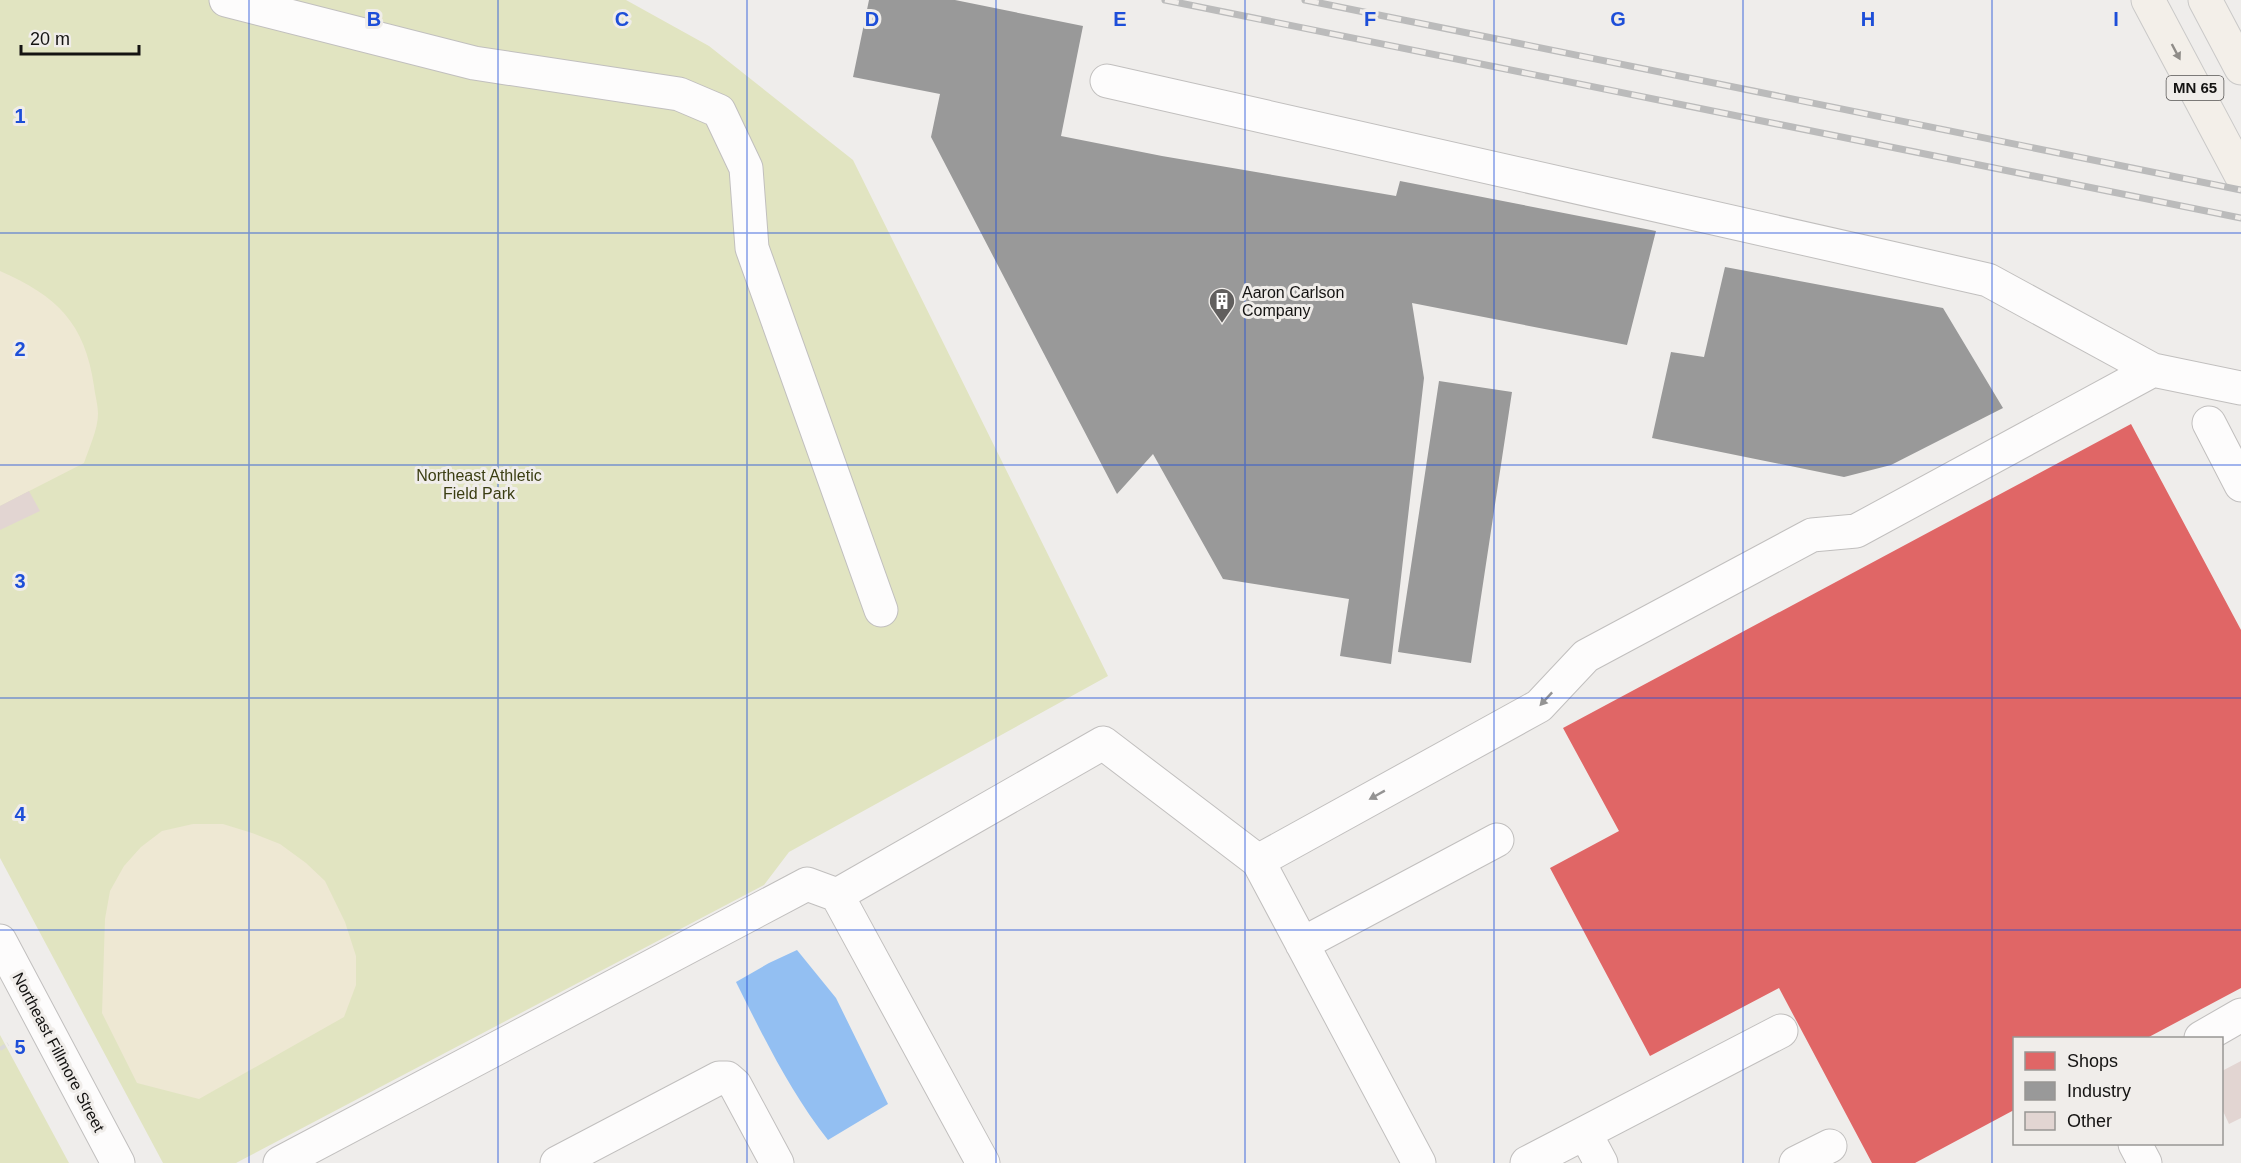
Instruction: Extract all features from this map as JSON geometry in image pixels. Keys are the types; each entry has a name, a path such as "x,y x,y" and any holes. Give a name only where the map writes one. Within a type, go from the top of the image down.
{"main road":[{"name":"MN 65","path":"2148,0 2241,175"},
{"name":"MN 65","path":"2205,0 2241,68"}],"street":[{"path":"226,0 474,63 679,94 719,111 746,168 752,248 881,610"},
{"path":"1107,81 1988,280 2153,370 2241,388"},
{"path":"1258,861 1539,706 1586,656 1812,535 1856,531 2153,370"},
{"path":"2209,423 2241,485"},
{"path":"837,895 1103,742 1258,861 1419,1163"},
{"path":"1302,944 1497,840"},
{"path":"280,1163 807,884 837,895 983,1163"},
{"name":"Northeast Fillmore Street","path":"0,941 118,1163"},
{"path":"2203,1037 2241,1015"},
{"path":"1527,1163 1782,1031"},
{"path":"557,1163 719,1078 727,1078 735,1085 777,1163"},
{"path":"1585,1133 1601,1163"},
{"path":"2136,1145 2145,1163"},
{"path":"1796,1163 1830,1146"}],"path":[{"path":"0,1049 8,1044"}],"green space":[{"name":"Northeast Athletic Field Park","path":"0,0 626,0 709,46 853,160 1108,676 789,852 764,885 236,1163 163,1163 0,858"},
{"path":"0,1035 69,1163 0,1163"}],"sand":[{"path":"0,271 52,302 65,314 75,329 84,345 90,364 98,420 84,463 0,506"},
{"path":"193,824 223,824 252,833 280,844 306,863 325,881 345,922 356,956 356,985 344,1017 199,1099 137,1083 102,1013 105,919 110,891 124,866 141,847 162,831"}],"water":[{"path":"797,950 836,998 888,1104 828,1140 789,1083 736,982"}],"building: Shops":[{"path":"2131,424 2241,630 2241,988 2149,1037 2013,1037 2013,1111 1915,1163 1872,1163 1779,988 1650,1056 1550,868 1619,831 1563,728"}],"building: Industry":[{"name":"Aaron Carlson Company","path":"869,0 955,0 1083,26 1061,136 1162,156 1396,196 1400,181 1656,231 1627,345 1412,303 1424,378 1391,664 1340,656 1349,599 1223,579 1153,454 1117,494 931,137 940,94 853,77"},
{"path":"1725,267 1943,308 2003,408 1891,465 1844,477 1652,438 1671,352 1704,357"},
{"path":"1439,381 1512,392 1471,663 1398,652"}],"building: Other":[{"path":"29,491 40,511 0,530 0,506"},
{"path":"2241,1061 2241,1118 2229,1124 2223,1111 2223,1070"}],"railway":[{"path":"1165,0 2241,218"},
{"path":"1305,0 2241,190"}],"place":[{"name":"Aaron Carlson Company","path":"1222,324"}]}
